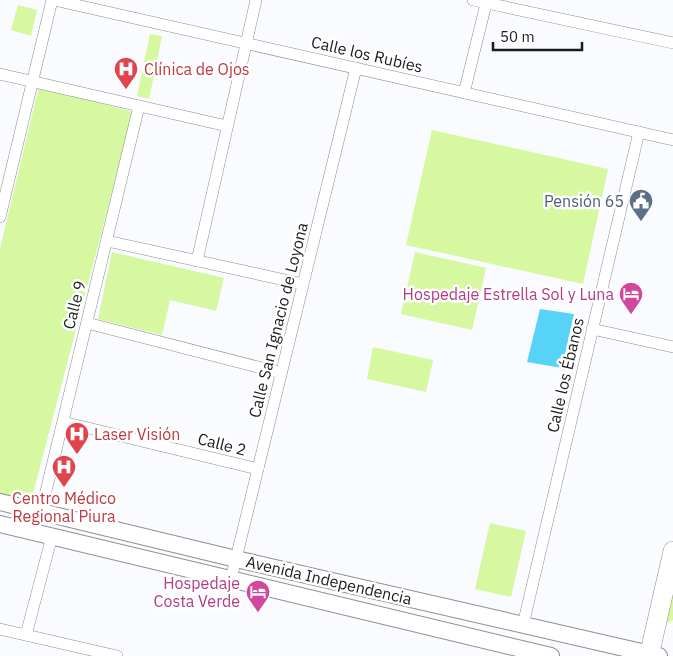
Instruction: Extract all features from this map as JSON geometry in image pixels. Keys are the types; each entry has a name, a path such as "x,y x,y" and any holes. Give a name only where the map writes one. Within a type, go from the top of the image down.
{"main road":[{"name":"Avenida Independencia","path":"0,502 236,559 652,655"},
{"name":"Avenida Independencia","path":"0,524 550,656"},
{"path":"652,655 673,551"}],"street":[{"name":"Calle los Rubíes","path":"53,0 673,140"},
{"path":"0,217 53,0"},
{"path":"197,261 256,0"},
{"path":"473,0 673,44"},
{"path":"464,93 486,2"},
{"name":"Calle San Ignacio de Loyona","path":"231,579 356,68"},
{"path":"0,74 228,126"},
{"name":"Calle 9","path":"41,512 139,106"},
{"name":"Calle los Ébanos","path":"523,625 639,132"},
{"path":"107,241 303,284"},
{"path":"87,323 282,373"},
{"path":"592,329 673,348"},
{"name":"Calle 2","path":"63,422 258,469"},
{"path":"26,635 52,536"},
{"path":"0,629 118,656"}],"green space":[{"path":"18,5 37,10 31,36 11,30"},
{"path":"150,34 162,36 149,99 137,96"},
{"path":"39,86 133,112 30,505 0,497 0,249"},
{"path":"432,130 608,169 583,284 406,245"},
{"path":"112,252 224,278 216,311 170,300 162,335 98,319"},
{"path":"415,252 486,268 472,330 401,314"},
{"path":"373,347 433,360 426,392 367,379"},
{"path":"490,523 526,531 511,597 475,589"},
{"path":"673,574 673,620 667,623 664,614"}],"water":[{"path":"540,309 574,314 562,368 527,362"}],"place":[{"name":"Clínica de Ojos","path":"126,90"},
{"name":"Pensión 65","path":"641,222"},
{"name":"Hospedaje Estrella Sol y Luna","path":"631,315"},
{"name":"Laser Visión","path":"77,455"},
{"name":"Centro Médico Regional Piura","path":"64,488"},
{"name":"Hospedaje Costa Verde","path":"258,613"}]}
